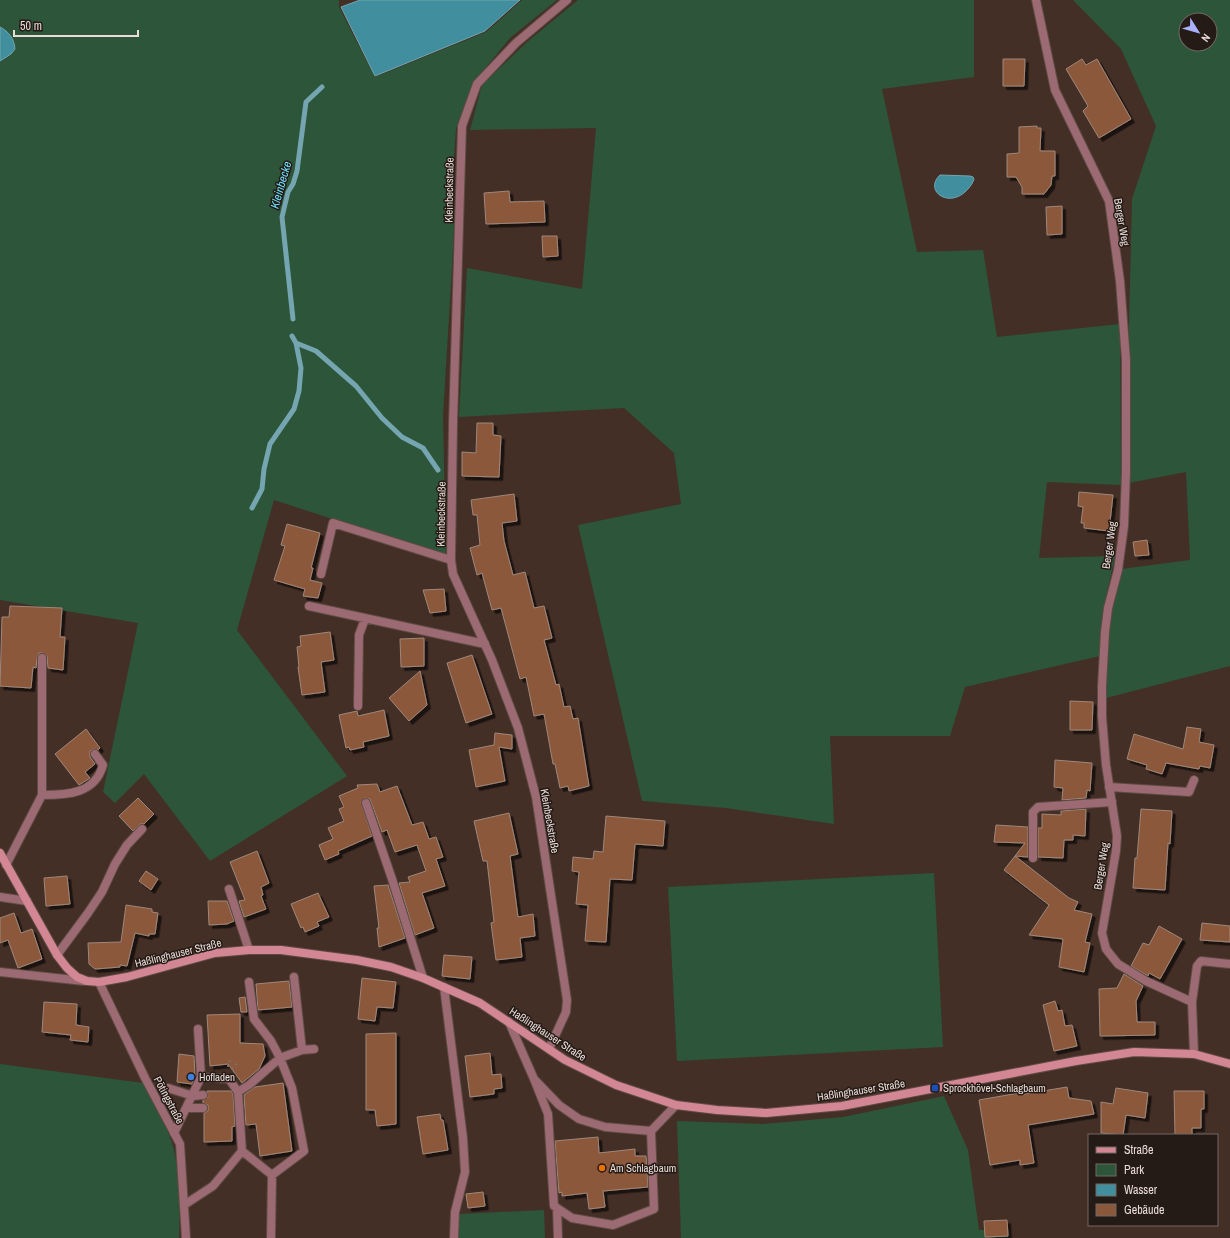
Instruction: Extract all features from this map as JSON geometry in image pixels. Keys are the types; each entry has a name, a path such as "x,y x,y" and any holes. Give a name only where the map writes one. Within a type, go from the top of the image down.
{"main road":[{"name":"Haßlinghauser Straße","path":"0,853 57,955 67,968 77,977 87,981 99,982 127,977 215,953 249,950 281,950 357,960 391,967 423,978 480,1003 583,1070 616,1085 676,1105 717,1110 766,1113 842,1106 1134,1052 1194,1054 1230,1064"}],"street":[{"name":"Kleinbeckstraße","path":"549,1049 566,1012 567,1000 544,849 536,798 518,728 492,660 453,574 451,560 453,424 462,126 477,84 516,43 567,0"},
{"name":"Berger Weg","path":"1036,0 1055,90 1109,202 1120,281 1126,360 1126,472 1124,526 1118,570 1108,608 1105,632 1102,716 1109,786 1117,836 1116,851 1102,933 1106,949 1118,964 1146,981 1192,1002"},
{"path":"321,574 333,523 451,560"},
{"path":"309,606 485,644"},
{"path":"358,706 359,635 365,619"},
{"path":"6,864 42,795 42,658"},
{"path":"42,795 63,795 81,791 90,785 100,775 103,765 95,754"},
{"path":"1109,786 1189,792 1194,780"},
{"path":"366,802 423,978"},
{"path":"1032,858 1033,812 1038,807 1112,802"},
{"path":"57,955 102,892 115,864 127,845 142,830"},
{"path":"229,889 249,950"},
{"path":"0,898 26,901"},
{"path":"1194,1054 1192,1002 1197,966 1201,961 1230,964"},
{"path":"0,972 87,981"},
{"path":"294,977 302,1050"},
{"name":"Pötingstraße","path":"99,982 145,1078 180,1144 186,1238"},
{"path":"249,982 254,1019 271,1041 280,1058 292,1088 304,1151 272,1175"},
{"path":"444,987 463,1138 465,1172 456,1212 454,1238"},
{"path":"509,1022 548,1114 554,1206 572,1218 613,1225 654,1209 651,1131 676,1105"},
{"path":"174,1133 188,1108 201,1077 198,1030"},
{"path":"238,1092 249,1085 280,1058 302,1050 314,1048"},
{"path":"184,1206 213,1186 242,1151 238,1092 229,1079 201,1077"},
{"path":"534,1079 559,1105 579,1119 605,1127 651,1131"},
{"path":"168,1088 193,1096 203,1095"},
{"path":"188,1108 203,1108"},
{"path":"242,1151 272,1175"},
{"path":"271,1238 272,1175"},
{"path":"557,1208 558,1238"}],"green space":[{"path":"0,0 339,0 339,7 375,77 486,32 522,0 557,0 510,38 473,83 456,129 453,172 454,226 443,416 446,556 274,500 237,630 347,776 210,861 144,774 115,803 103,792 138,623 0,600"},
{"path":"578,0 974,0 974,77 882,89 917,252 983,250 997,337 1120,324 1121,485 1047,482 1039,558 1115,556 1104,607 1100,656 965,687 950,736 830,736 834,824 726,808 642,801 578,525 681,504 674,453 624,408 459,417 467,268 582,289 596,128 470,130 482,85 527,42"},
{"path":"1073,0 1230,0 1230,666 1106,698 1110,607 1121,569 1190,560 1186,472 1129,483 1129,324 1132,199 1156,126 1121,49"},
{"path":"934,873 943,1047 677,1061 668,887"},
{"path":"0,1064 143,1083 165,1126 175,1156 179,1184 179,1238 0,1238"},
{"path":"944,1096 968,1150 979,1230 985,1230 985,1237 1008,1236 1011,1238 681,1238 677,1121 763,1124 843,1117"},
{"path":"544,1210 545,1238 456,1238 459,1214"}],"water":[{"path":"360,0 520,0 485,31 375,76 341,7"},
{"path":"0,27 10,36 14,42 15,49 11,54 0,61"},
{"path":"940,175 970,176 974,179 965,192 958,196 945,198 936,191 936,181"}],"building":[{"path":"1003,59 1025,59 1024,86 1003,86"},
{"path":"1082,59 1086,65 1097,59 1131,119 1099,138 1083,111 1088,106 1066,69"},
{"path":"1037,126 1037,128 1041,128 1040,151 1055,151 1055,176 1052,176 1051,185 1044,194 1022,194 1022,187 1016,177 1007,177 1007,154 1019,153 1019,127"},
{"path":"509,191 510,202 544,201 545,222 486,224 484,193"},
{"path":"1062,206 1062,234 1047,235 1046,207"},
{"path":"542,236 557,236 558,256 543,257"},
{"path":"477,423 493,423 493,435 501,436 499,477 462,476 462,452 476,453"},
{"path":"1079,492 1113,495 1109,531 1084,528 1084,523 1081,523 1083,507 1078,506"},
{"path":"514,494 517,521 502,523 504,541 513,575 525,572 534,608 544,606 552,638 544,640 556,685 559,684 564,707 570,706 573,719 578,718 589,786 569,791 568,786 560,788 555,764 553,764 544,714 534,716 526,677 520,679 501,608 492,610 482,573 477,575 470,548 480,545 477,515 473,515 471,500"},
{"path":"287,524 320,533 311,568 313,568 310,580 322,583 318,598 303,596 305,589 274,580 285,546 281,545"},
{"path":"1147,540 1149,555 1135,556 1133,542"},
{"path":"444,589 446,611 430,613 423,590"},
{"path":"10,606 62,608 60,637 65,637 63,670 48,668 47,656 39,653 36,668 33,667 31,688 0,686 2,617 9,617"},
{"path":"330,632 334,660 321,662 325,692 302,695 297,647 301,646 300,636"},
{"path":"424,638 424,666 401,667 400,639"},
{"path":"472,655 492,714 466,723 447,663"},
{"path":"420,671 427,705 409,721 389,698"},
{"path":"1070,701 1093,702 1092,730 1070,730"},
{"path":"384,710 389,736 363,742 364,747 350,750 349,747 346,748 339,715 357,711 358,716"},
{"path":"1187,727 1201,729 1199,742 1214,745 1210,768 1200,766 1199,769 1166,763 1162,774 1146,769 1147,765 1127,759 1134,734 1183,749"},
{"path":"86,729 100,748 98,750 94,749 90,751 90,757 95,764 85,772 90,778 79,785 55,754"},
{"path":"495,733 512,735 512,749 499,747 505,781 476,787 469,750 494,745"},
{"path":"1055,760 1092,763 1090,791 1087,790 1086,798 1062,800 1063,788 1054,787"},
{"path":"377,784 380,792 397,786 412,825 423,822 429,839 436,837 443,857 436,859 445,886 422,893 434,928 415,935 399,883 410,882 408,877 426,871 417,845 395,852 387,830 382,832 370,799 365,798 361,802 372,836 338,851 339,854 325,860 319,845 333,839 328,828 344,821 339,809 344,807 339,796 358,788 357,785"},
{"path":"138,798 154,814 144,824 140,824 133,831 119,816"},
{"path":"1086,809 1085,836 1073,835 1073,840 1064,840 1063,858 1038,857 1038,828 1042,828 1042,814 1061,815 1061,811"},
{"path":"1141,809 1172,811 1165,890 1133,888"},
{"path":"509,813 518,854 510,856 518,917 533,914 535,936 520,938 522,957 496,960 491,923 494,922 487,861 483,861 474,821"},
{"path":"606,816 665,821 663,846 635,844 632,880 610,879 606,942 585,941 588,905 576,904 579,872 572,871 573,857 593,859 594,851 603,852"},
{"path":"996,825 1028,827 1028,857 1015,856 1025,843 994,842"},
{"path":"257,851 269,883 261,887 263,895 261,896 266,909 244,917 239,901 245,900 230,862"},
{"path":"1015,856 1069,898 1078,902 1074,910 1092,914 1085,942 1090,943 1084,972 1059,967 1063,939 1029,935 1049,905 1004,870"},
{"path":"146,871 158,879 151,890 139,881"},
{"path":"67,876 70,904 46,906 44,878"},
{"path":"388,885 405,938 379,947 377,928 379,928 374,886"},
{"path":"318,893 329,917 317,922 319,926 305,932 303,927 301,928 291,904"},
{"path":"208,901 227,901 234,921 227,924 209,925"},
{"path":"126,905 152,909 152,912 158,913 155,934 149,934 149,936 135,933 127,966 120,965 120,967 95,969 89,964 88,943 121,942"},
{"path":"14,913 21,933 32,929 42,959 18,968 8,940 0,943 0,918"},
{"path":"1202,923 1230,926 1230,942 1200,940"},
{"path":"1159,926 1182,939 1160,979 1149,973 1148,976 1131,966 1143,943 1149,945"},
{"path":"444,955 472,957 470,979 442,976"},
{"path":"1124,974 1143,986 1136,1001 1137,1022 1155,1022 1155,1035 1100,1036 1099,989 1117,988"},
{"path":"362,978 396,982 393,1008 377,1007 375,1021 358,1019"},
{"path":"289,981 292,1007 258,1010 256,984"},
{"path":"245,997 247,1012 241,1012 239,998"},
{"path":"1055,1001 1058,1011 1062,1010 1065,1026 1072,1025 1077,1046 1054,1051 1043,1005"},
{"path":"44,1002 77,1004 76,1025 89,1027 88,1042 70,1040 71,1035 42,1032"},
{"path":"240,1014 240,1043 263,1044 265,1056 259,1069 242,1083 228,1064 210,1066 207,1015"},
{"path":"396,1033 396,1124 377,1126 375,1110 366,1110 366,1034"},
{"path":"490,1053 492,1075 501,1074 502,1088 494,1089 494,1094 470,1097 465,1056"},
{"path":"179,1054 194,1056 195,1076 192,1084 177,1082"},
{"path":"283,1083 292,1151 260,1156 256,1124 246,1125 244,1095 255,1087"},
{"path":"1067,1087 1069,1098 1091,1101 1094,1114 1028,1125 1034,1163 1020,1165 1020,1160 990,1165 979,1100"},
{"path":"1116,1088 1148,1093 1145,1118 1126,1115 1123,1134 1101,1133 1101,1102 1113,1104"},
{"path":"207,1091 231,1091 233,1094 235,1126 232,1127 232,1141 204,1142 204,1113 208,1111 208,1105 203,1103 203,1100 208,1097"},
{"path":"1174,1091 1204,1091 1204,1109 1201,1109 1201,1128 1192,1128 1192,1134 1175,1134"},
{"path":"440,1114 441,1120 443,1120 448,1150 423,1154 417,1117"},
{"name":"Am Schlagbaum","path":"598,1137 599,1153 635,1149 635,1156 646,1156 648,1187 603,1191 605,1207 589,1209 587,1193 562,1196 562,1192 559,1193 555,1141"},
{"path":"483,1192 485,1206 468,1208 466,1194"},
{"path":"1007,1220 1008,1236 985,1237 984,1221"}],"waterway":[{"name":"Kleinbecke","path":"293,319 282,217 288,192 293,184 297,171 306,102 322,87"},
{"name":"Kleinbecke","path":"252,508 262,489 264,469 270,444 294,409 299,391 301,368 296,343 292,336"},
{"name":"Kleinbecke","path":"296,343 316,351 356,386 382,418 402,437 423,448 438,470"}],"place":[{"name":"Hofladen","path":"191,1077"},
{"name":"Sprockhövel-Schlagbaum","path":"935,1088"},
{"name":"Am Schlagbaum","path":"602,1168"}]}
